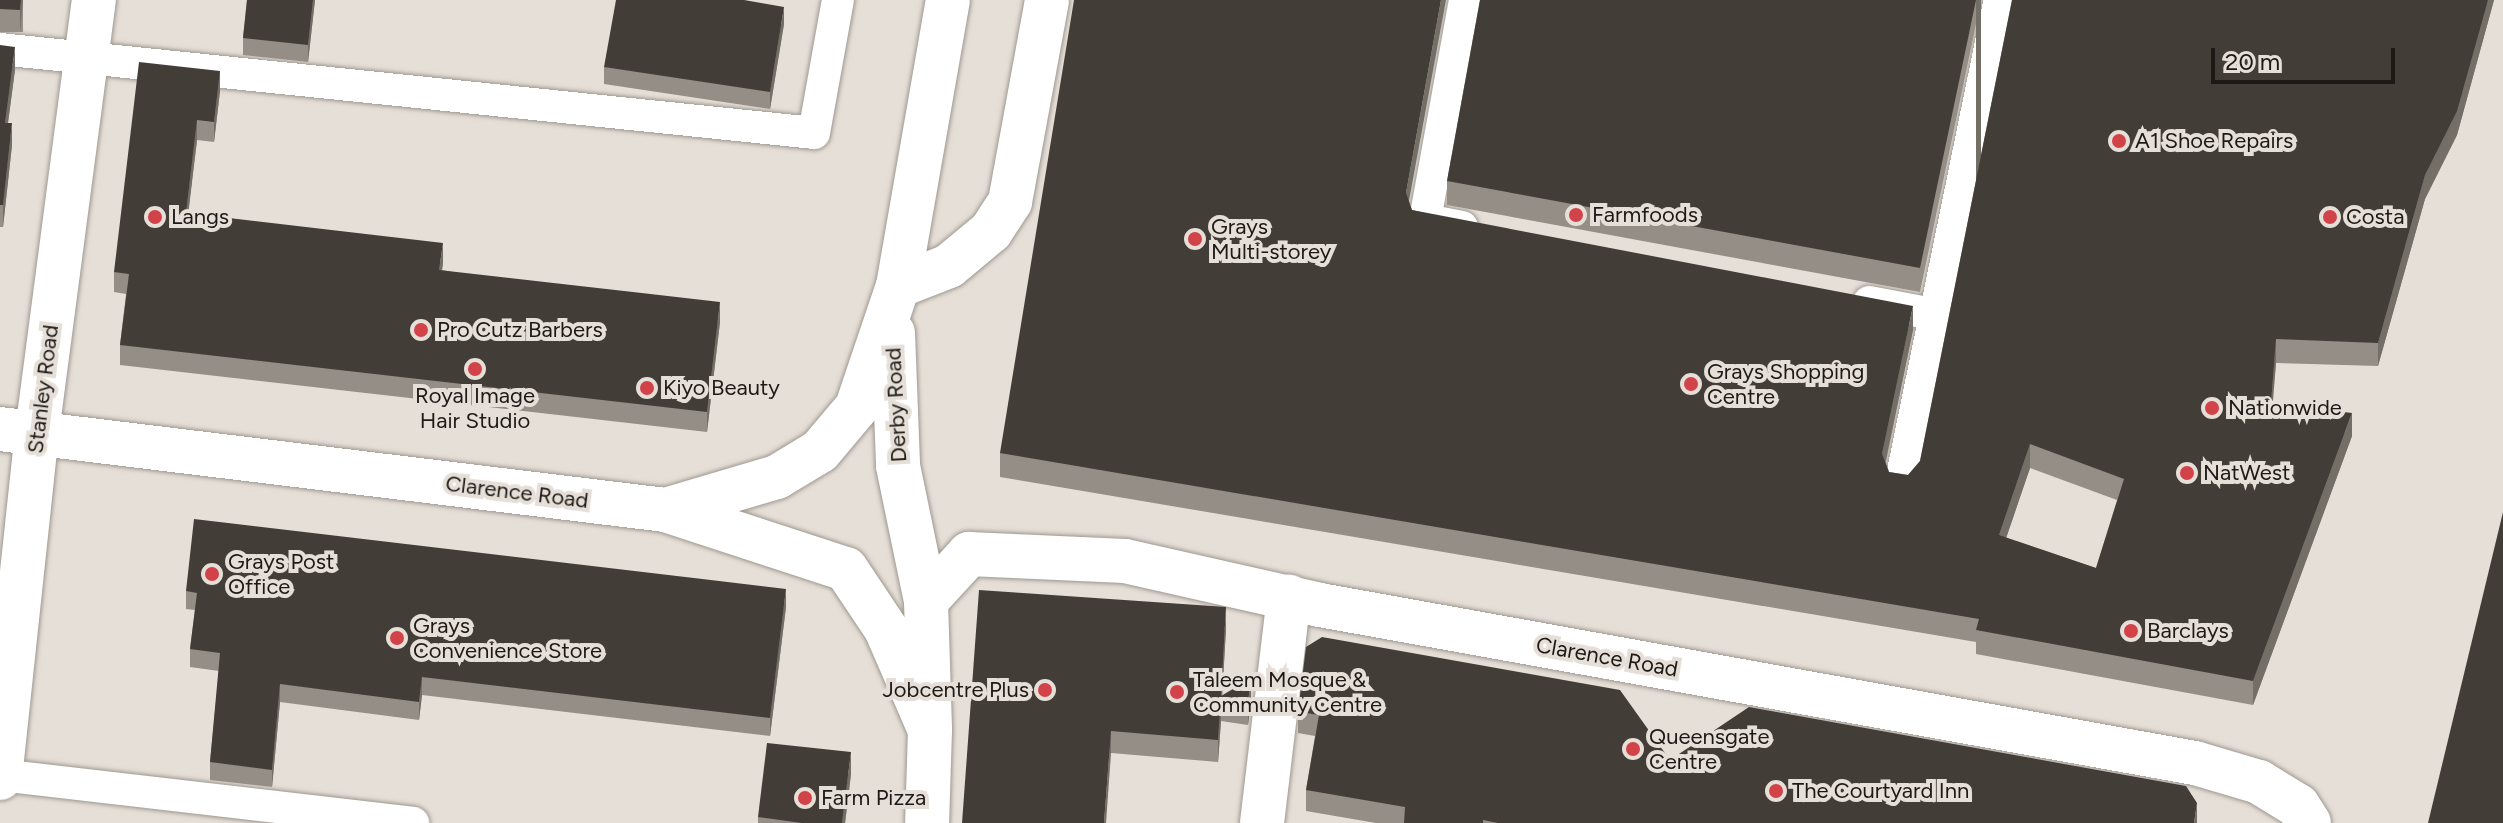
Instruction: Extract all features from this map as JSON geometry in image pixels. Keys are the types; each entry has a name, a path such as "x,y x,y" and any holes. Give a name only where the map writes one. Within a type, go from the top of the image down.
{"main road":[{"name":"Stanley Road","path":"0,776 19,430 87,59 94,0"},
{"path":"895,298 948,0"},
{"path":"895,298 949,266 991,231 1010,202 1047,0"},
{"name":"Derby Road","path":"665,510 777,477 820,451 857,407 895,298"},
{"name":"Derby Road","path":"895,298 898,466 926,601 930,730 927,823"},
{"name":"Clarence Road","path":"19,430 665,510 846,569 886,629 930,730"},
{"name":"Clarence Road","path":"926,601 969,554 1125,561 1289,597 2195,763 2259,782 2304,814"},
{"path":"1262,823 1289,597"}],"lane":[{"path":"0,49 814,133 838,0"},
{"path":"1465,0 1425,220 1487,232"},
{"path":"1901,481 2000,0"},
{"path":"1841,297 1933,314"},
{"path":"0,776 413,823"}],"building":[{"path":"0,0 21,0 20,10 0,9"},
{"path":"247,0 313,0 308,45 243,38"},
{"path":"616,0 744,0 784,7 770,92 604,67"},
{"path":"1074,0 1441,0 1406,193 1412,210 1913,306 1882,454 1889,472 1908,475 1920,461 2012,0 2488,0 2457,111 2425,175 2378,343 2276,339 2271,403 2352,413 2253,681 1976,630 1979,619 1000,453","holes":["2030,444 2124,479 2096,568 1999,535"]},
{"path":"1480,0 1976,0 1920,268 1447,181"},
{"path":"0,45 15,47 5,123 12,123 3,205 0,205"},
{"path":"139,62 220,71 214,122 197,120 186,213 443,243 439,270 720,302 707,412 120,345 129,274 114,272"},
{"path":"2503,512 2503,823 2428,823"},
{"path":"194,519 786,589 770,718 422,677 419,702 280,684 272,770 210,762 220,653 190,649 197,593 186,591"},
{"name":"Jobcentre Plus","path":"979,590 1226,607 1221,696 1251,678 1248,703 1221,699 1218,740 1111,731 1104,823 962,823"},
{"path":"1322,637 1620,690 1670,760 1749,707 2186,786 2197,803 2194,823 1498,823 1483,820 1483,823 1404,823 1405,807 1306,790 1319,715 1298,712 1306,647"},
{"name":"Farm Pizza","path":"767,743 851,752 842,823 802,823 758,817"}],"place":[{"name":"A1 Shoe Repairs","path":"2119,141"},
{"name":"Farmfoods","path":"1576,215"},
{"name":"Langs","path":"155,217"},
{"name":"Costa","path":"2330,217"},
{"name":"Grays Multi-storey","path":"1195,239"},
{"name":"Pro Cutz Barbers","path":"421,330"},
{"name":"Royal Image Hair Studio","path":"475,369"},
{"name":"Grays Shopping Centre","path":"1691,384"},
{"name":"Kiyo Beauty","path":"647,388"},
{"name":"Nationwide","path":"2212,408"},
{"name":"NatWest","path":"2187,473"},
{"name":"Grays Post Office","path":"212,574"},
{"name":"Barclays","path":"2131,631"},
{"name":"Grays Convenience Store","path":"397,638"},
{"name":"Jobcentre Plus","path":"1045,690"},
{"name":"Taleem Mosque & Community Centre","path":"1177,692"},
{"name":"Queensgate Centre","path":"1633,749"},
{"name":"The Courtyard Inn","path":"1776,791"},
{"name":"Farm Pizza","path":"805,798"}]}
